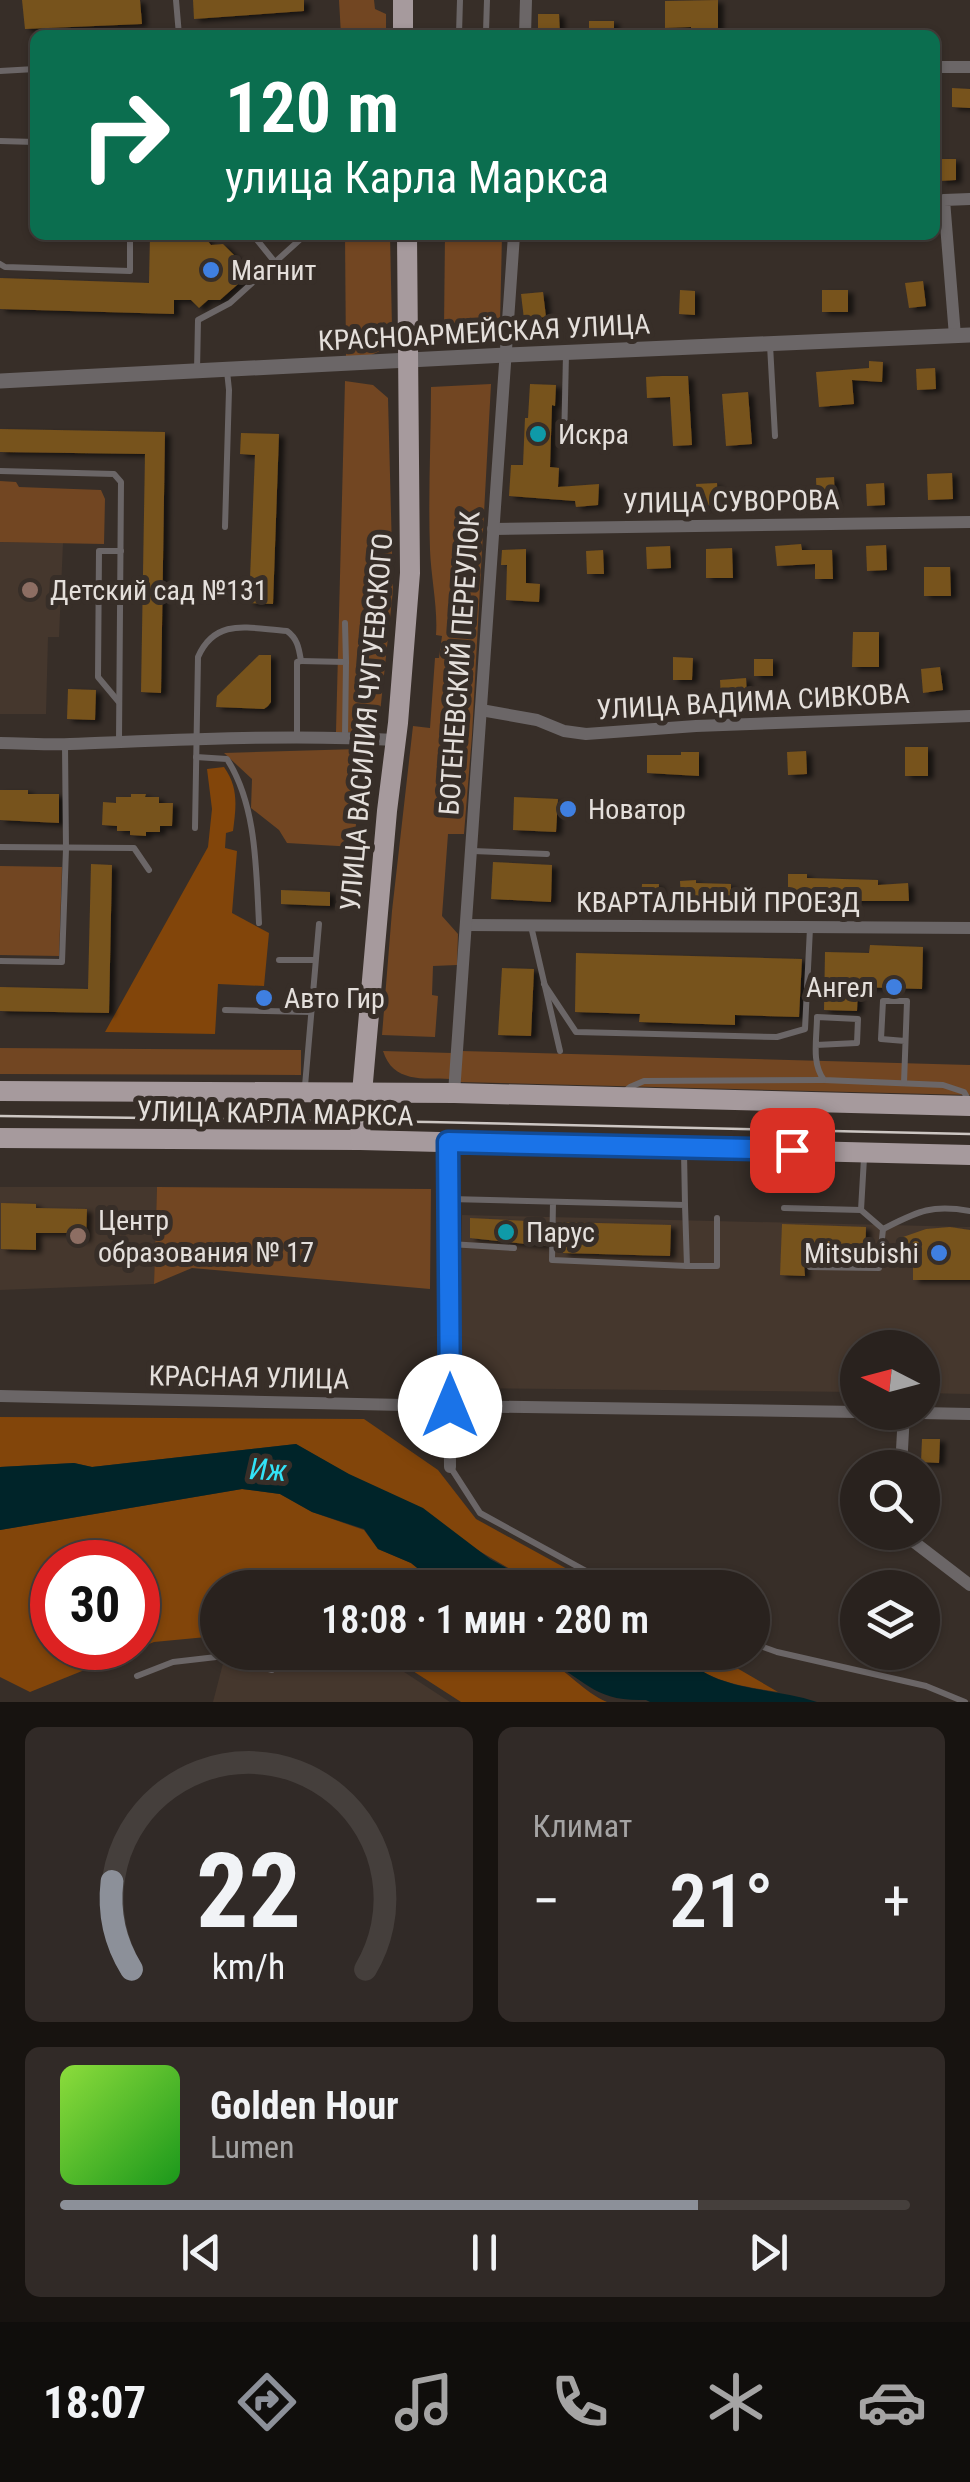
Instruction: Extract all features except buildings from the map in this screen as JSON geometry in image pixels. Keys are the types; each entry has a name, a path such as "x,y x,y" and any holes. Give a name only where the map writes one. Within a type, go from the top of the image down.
{"main road":[{"path":"403,0 403,30"},
{"name":"УЛИЦА ВАСИЛИЯ ЧУГУЕВСКОГО","path":"360,1140 410,573 406,240"},
{"name":"УЛИЦА КАРЛА МАРКСА","path":"0,1092 304,1092 970,1104"},
{"name":"УЛИЦА КАРЛА МАРКСА","path":"0,1138 360,1140 970,1154"}],"street":[{"path":"525,30 526,0"},
{"path":"940,66 970,67"},
{"path":"962,335 944,200 970,199"},
{"name":"БОТЕНЕВСКИЙ ПЕРЕУЛОК","path":"454,1094 514,240"},
{"name":"КРАСНОАРМЕЙСКАЯ УЛИЦА","path":"0,381 962,335"},
{"name":"УЛИЦА СУВОРОВА","path":"494,529 970,522"},
{"name":"УЛИЦА ВАДИМА СИВКОВА","path":"481,710 586,734 970,716"},
{"path":"0,743 396,740"},
{"name":"КВАРТАЛЬНЫЙ ПРОЕЗД","path":"466,925 970,928"},
{"path":"448,1142 450,1467"},
{"name":"КРАСНАЯ УЛИЦА","path":"0,1396 840,1412"},
{"path":"940,1414 970,1414"},
{"path":"924,1550 970,1585"}],"lane":[{"path":"176,0 179,30"},
{"path":"459,30 460,0"},
{"path":"486,30 488,0"},
{"path":"0,71 30,69"},
{"path":"0,141 30,142"},
{"path":"0,264 130,271 130,240"},
{"path":"256,240 274,261"},
{"path":"197,372 198,320 230,303 299,240"},
{"path":"770,344 776,436"},
{"path":"564,446 566,352"},
{"path":"225,527 227,370"},
{"path":"0,472 118,476 122,488 119,741"},
{"path":"119,702 98,677 98,552 121,551"},
{"path":"345,623 345,738"},
{"path":"195,828 198,657 203,646 229,627 287,631 297,642 302,662"},
{"path":"297,738 298,662 346,662"},
{"path":"0,961 62,962 66,745"},
{"path":"196,757 228,759 234,770 254,839 258,924"},
{"path":"0,847 134,848 150,870"},
{"path":"472,852 546,854"},
{"path":"304,1092 318,924"},
{"path":"531,926 560,1051"},
{"path":"544,984 576,1032 777,1037 804,1028 810,927"},
{"path":"280,960 316,960"},
{"path":"904,1083 906,1001 882,1001 880,1039 905,1041"},
{"path":"225,1010 311,1012"},
{"path":"816,1044 857,1044 858,1018 817,1016 816,1044 816,1069 824,1080"},
{"path":"618,1097 630,1086 644,1081 824,1080 944,1085 964,1092 970,1104"},
{"path":"684,1148 687,1266"},
{"path":"861,1210 865,1152"},
{"path":"448,1199 685,1206"},
{"path":"553,1202 552,1260 717,1266 717,1218"},
{"path":"882,1229 918,1212 946,1207 970,1211"},
{"path":"784,1208 861,1210 882,1229"},
{"path":"810,1266 880,1268 882,1229"},
{"path":"449,1244 514,1248"},
{"path":"450,1467 480,1513 584,1570"},
{"path":"770,1650 926,1686 965,1702"},
{"path":"137,1676 173,1662 200,1659"}],"shaded area":[{"path":"339,0 374,0 375,9 386,14 386,30 341,30"},
{"path":"345,240 390,240 392,328 384,349 367,357 346,357"},
{"path":"445,240 502,240 500,324 444,328"},
{"path":"345,381 373,385 388,398 393,590 378,732 336,732"},
{"path":"491,384 464,834 448,834 442,916 458,934 457,965 433,966 432,995 438,996 435,1037 382,1035 413,726 430,728 435,658 439,658 442,636 436,635 430,550 431,387"},
{"path":"0,481 16,482 19,487 101,490 105,499 104,544 0,542"},
{"name":"Детский сад №131","path":"0,542 63,543 59,637 48,637 46,714 0,714"},
{"path":"359,749 355,847 287,843 279,830 251,808 252,779 224,753"},
{"path":"224,767 235,798 233,831 226,833 225,848 237,851 232,913 269,933 264,986 218,984 215,1034 105,1032 208,847 212,809 207,769"},
{"path":"0,866 62,867 59,956 0,955"},
{"path":"0,1048 301,1050 301,1075 0,1074"},
{"path":"383,1051 452,1053 450,1079 401,1074"},
{"path":"461,1051 970,1065 970,1095 460,1082"},
{"name":"Центр образования № 17","path":"0,1187 157,1187 154,1284 0,1290"},
{"path":"157,1187 431,1189 430,1289 192,1268 154,1284"},
{"path":"462,1215 970,1227 970,1394 940,1393 940,1330 840,1330 840,1392 460,1388"},
{"path":"0,1417 364,1419 438,1470 476,1519 569,1570 512,1570 296,1444 92,1467 74,1463 0,1467"},
{"path":"242,1489 280,1494 312,1512 364,1530 378,1549 420,1570 200,1570 200,1638 160,1641 160,1540 30,1540 30,1670 85,1670 30,1692 0,1677 0,1530"},
{"path":"221,1670 401,1670 450,1702 213,1702"},
{"path":"411,1670 561,1670 607,1702 461,1702"},
{"path":"701,1670 740,1670 778,1692 738,1685"}],"water":[{"name":"Иж","path":"296,1444 423,1508 510,1570 420,1570 378,1549 364,1529 312,1512 280,1494 242,1489 0,1530 0,1467 74,1463 92,1467"},
{"path":"564,1670 701,1670 726,1682 817,1702 650,1702 613,1697"}],"tram line":[{"path":"0,1116 970,1134"}],"place":[{"name":"Магнит","path":"211,270"},
{"name":"Искра","path":"538,434"},
{"name":"Детский сад №131","path":"30,590"},
{"name":"Новатор","path":"568,809"},
{"name":"Ангел","path":"894,987"},
{"name":"Авто Гир","path":"264,998"},
{"name":"Парус","path":"506,1232"},
{"name":"Центр образования № 17","path":"78,1236"},
{"name":"Mitsubishi","path":"939,1253"}],"route":[{"path":"450,1406 448,1142 792,1150"}]}
